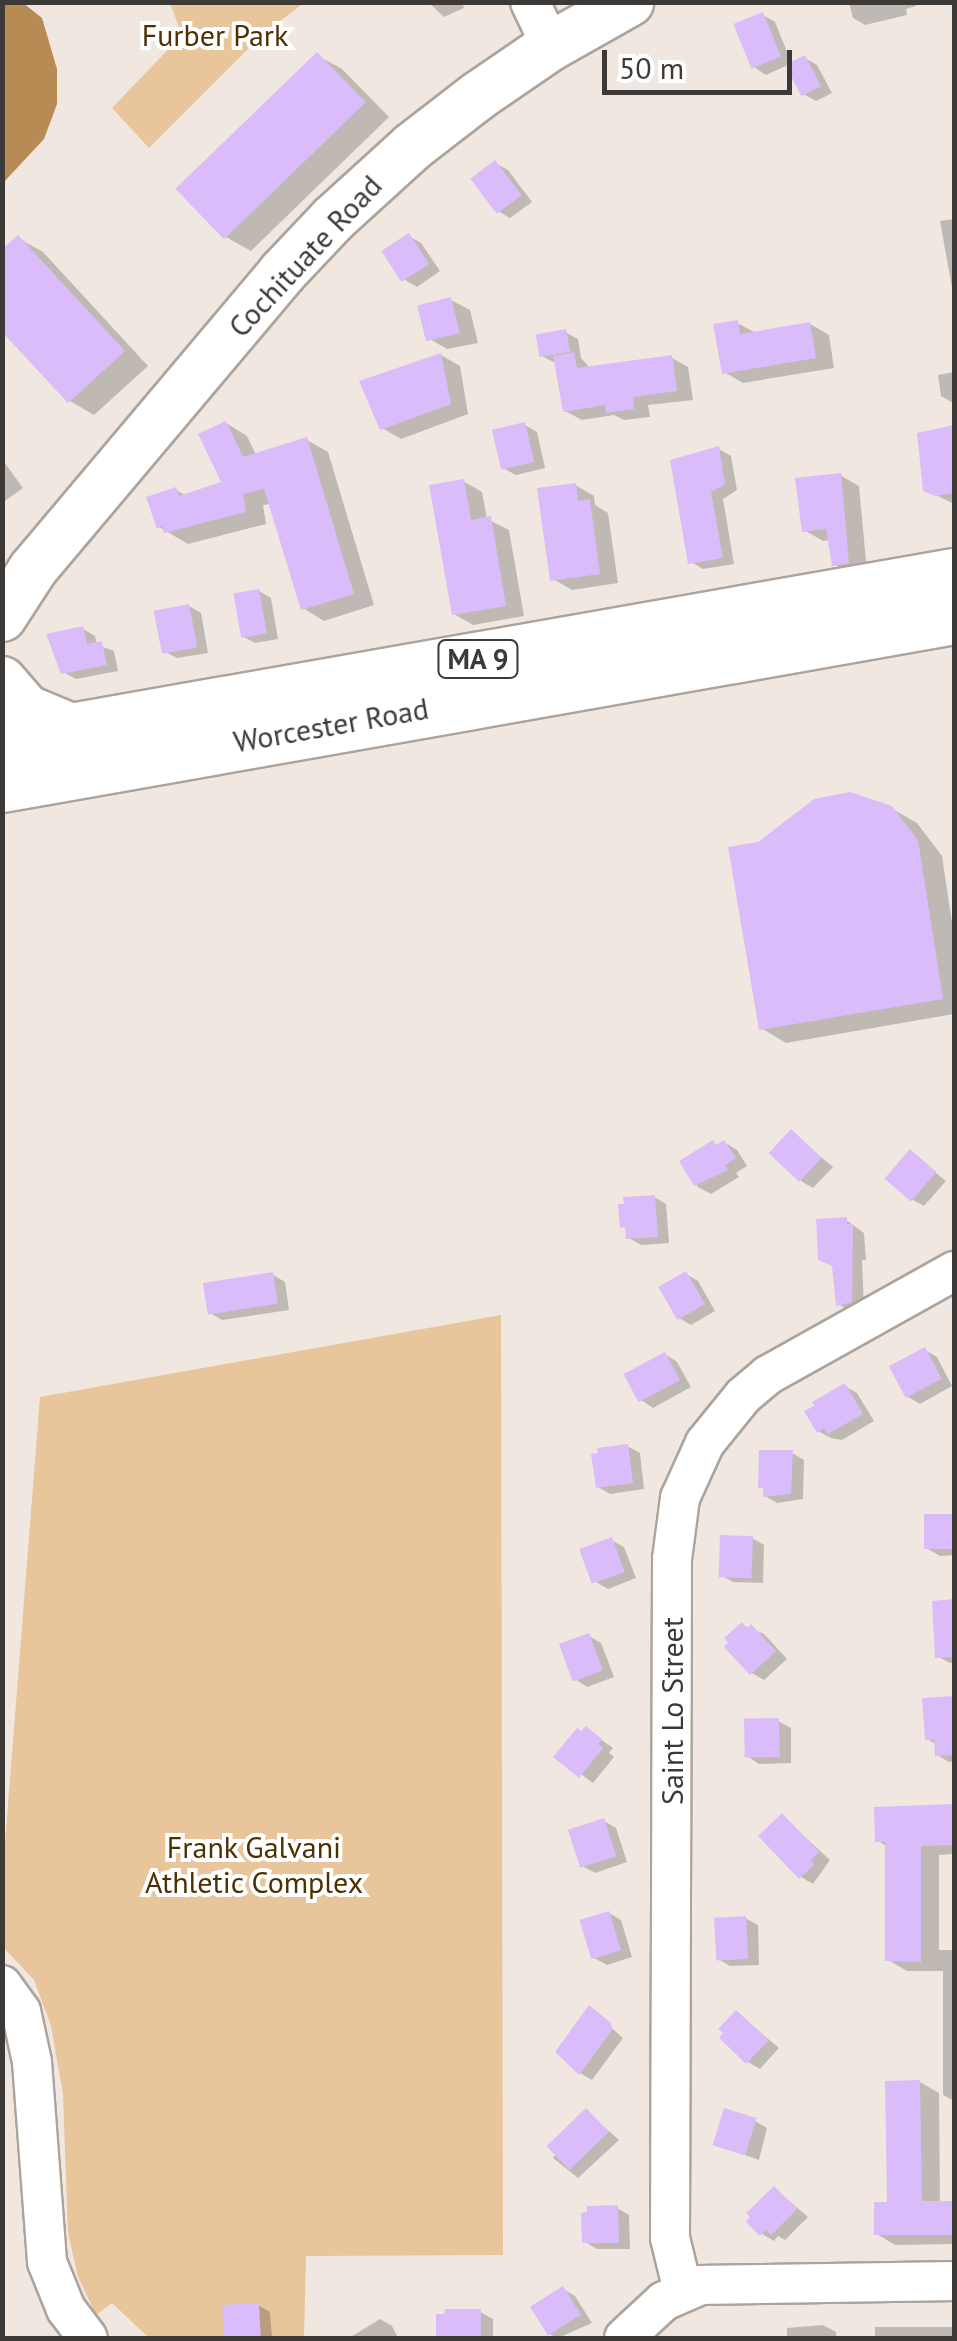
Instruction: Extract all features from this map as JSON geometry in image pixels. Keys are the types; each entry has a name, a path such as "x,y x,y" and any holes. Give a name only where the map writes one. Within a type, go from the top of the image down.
{"highway":[{"name":"Worcester Road","path":"2,743 954,576"},
{"name":"Worcester Road","path":"2,784 954,616"},
{"path":"850,634 954,630"}],"main road":[{"name":"Cochituate Road","path":"2,618 18,580 314,238 412,146 551,46 629,2"},
{"path":"2,681 26,710 76,730"}],"street":[{"path":"530,2 551,46"},
{"name":"Saint Lo Street","path":"683,2291 670,2238 672,1559 680,1498 705,1443 743,1396 768,1374 954,1270"},
{"path":"2,1985 21,2011 32,2062 47,2262 66,2308 88,2338"},
{"path":"624,2338 664,2301 683,2291 722,2282 954,2282"}],"green space":[{"name":"Furber Park","path":"170,3 304,3 264,33 149,148 112,108 182,35"},
{"name":"Frank Galvani Athletic Complex","path":"501,1315 503,2255 306,2256 304,2338 149,2338 112,2303 96,2315 78,2277 68,2233 63,2094 51,2026 34,1980 3,1947 3,1868 40,1397"}],"shaded area":[{"path":"3,2 23,3 42,18 57,69 57,104 44,139 3,183"}],"building":[{"path":"763,12 781,57 751,68 733,24"},
{"path":"317,52 366,102 224,239 175,189"},
{"path":"805,55 821,86 801,96 785,65"},
{"path":"495,160 521,195 497,214 470,179"},
{"path":"409,233 429,264 401,282 381,251"},
{"path":"18,235 125,351 68,403 2,332 2,249"},
{"path":"451,297 460,333 426,341 417,305"},
{"path":"738,320 740,334 810,322 816,358 722,374 713,324"},
{"path":"566,329 570,352 539,357 535,334"},
{"path":"574,352 577,368 672,355 677,391 633,397 634,409 606,413 605,405 563,412 553,356"},
{"path":"441,353 451,404 380,430 359,381"},
{"path":"226,421 243,457 307,437 354,594 301,610 264,489 243,494 246,512 164,533 162,526 157,529 146,497 176,487 179,496 221,482 198,434"},
{"path":"525,422 534,462 501,470 492,430"},
{"path":"954,425 954,493 935,496 923,491 917,433"},
{"path":"719,446 725,484 711,492 723,558 688,564 670,460"},
{"path":"841,473 849,563 832,566 826,529 802,532 795,478"},
{"path":"464,479 471,520 491,516 506,606 452,615 429,485"},
{"path":"576,483 578,501 590,499 600,574 550,581 537,488"},
{"path":"259,589 267,633 241,638 233,594"},
{"path":"189,604 197,647 162,654 154,611"},
{"path":"83,626 87,644 102,641 107,665 61,674 46,634"},
{"path":"850,792 892,806 918,840 943,999 759,1030 728,847 758,842 814,799"},
{"path":"791,1129 822,1158 799,1182 768,1153"},
{"path":"713,1140 716,1145 724,1140 736,1158 725,1165 728,1170 694,1186 679,1161"},
{"path":"910,1149 936,1172 911,1201 884,1178"},
{"path":"655,1195 658,1237 626,1239 625,1227 620,1228 618,1204 624,1204 623,1197"},
{"path":"847,1217 847,1224 853,1224 852,1302 836,1306 832,1266 818,1260 816,1219"},
{"path":"686,1271 705,1304 677,1320 658,1287"},
{"path":"273,1272 278,1304 208,1315 203,1283"},
{"path":"925,1347 942,1379 906,1398 889,1366"},
{"path":"665,1352 680,1380 639,1402 624,1374"},
{"path":"845,1383 863,1414 828,1434 824,1428 817,1433 804,1411"},
{"path":"628,1444 633,1483 596,1488 591,1454 598,1453 597,1448"},
{"path":"759,1450 793,1450 791,1494 763,1497 763,1488 758,1488"},
{"path":"924,1514 954,1514 954,1549 924,1549"},
{"path":"720,1535 753,1536 752,1578 719,1577"},
{"path":"612,1537 625,1572 592,1584 579,1549"},
{"path":"954,1599 954,1657 935,1658 932,1601"},
{"path":"742,1622 747,1628 751,1624 776,1651 750,1675 724,1647 728,1642 724,1638"},
{"path":"589,1633 603,1671 573,1682 559,1644"},
{"path":"954,1696 954,1755 935,1756 934,1740 925,1740 922,1698"},
{"path":"779,1718 780,1757 745,1758 744,1719"},
{"path":"586,1726 602,1739 598,1744 603,1748 579,1778 553,1757 577,1728 581,1731"},
{"path":"954,1804 954,1845 921,1846 921,1962 885,1961 885,1842 875,1842 874,1807"},
{"path":"782,1813 819,1852 811,1860 814,1865 799,1879 758,1836"},
{"path":"604,1818 616,1856 580,1868 568,1830"},
{"path":"609,1911 621,1950 591,1959 579,1920"},
{"path":"746,1916 748,1959 716,1961 714,1918"},
{"path":"589,2005 611,2023 612,2030 579,2075 555,2052"},
{"path":"736,2010 769,2040 746,2064 719,2038 723,2033 718,2029"},
{"path":"920,2080 922,2201 954,2201 954,2235 874,2235 874,2202 887,2202 885,2081"},
{"path":"586,2108 609,2132 569,2170 546,2146"},
{"path":"724,2108 757,2118 745,2155 713,2145"},
{"path":"774,2186 797,2209 771,2235 766,2230 760,2236 746,2222 750,2217 746,2213"},
{"path":"618,2205 619,2243 582,2243 581,2213 587,2212 587,2206"},
{"path":"563,2286 581,2315 548,2336 530,2307"},
{"path":"259,2303 261,2338 224,2338 222,2305"},
{"path":"445,2309 481,2309 481,2338 436,2337 436,2314 444,2314"}]}
